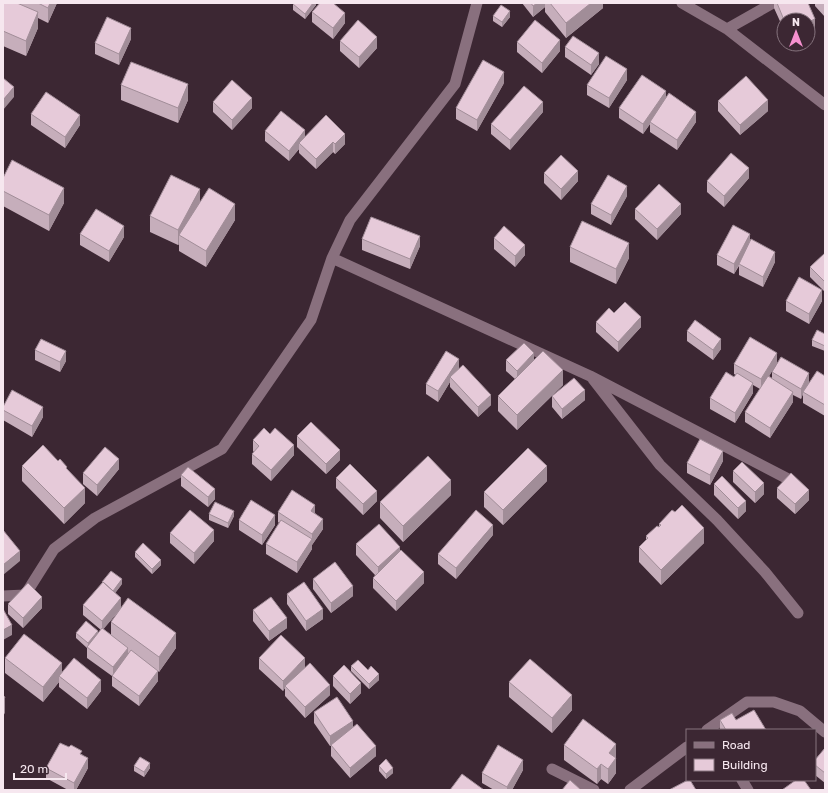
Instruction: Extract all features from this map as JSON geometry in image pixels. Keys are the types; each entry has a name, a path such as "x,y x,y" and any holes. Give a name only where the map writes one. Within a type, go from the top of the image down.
{"street":[{"path":"3,596 25,595 54,549 96,518 222,450 311,320 332,258 350,220 455,84 477,3"},
{"path":"682,3 727,29 825,105"},
{"path":"727,29 773,3"},
{"path":"332,258 590,376 790,480"},
{"path":"590,376 660,465 728,531 765,572 798,613"},
{"path":"709,729 747,702 774,702 800,711 825,732"},
{"path":"630,790 686,748"},
{"path":"552,769 594,790"},
{"path":"743,781 748,790"}],"building":[{"path":"3,3 17,3 38,12 26,41 3,31"},
{"path":"38,3 50,3 48,8"},
{"path":"313,3 305,14 293,4"},
{"path":"320,3 333,3 345,13 333,28 312,12"},
{"path":"550,3 591,3 566,23"},
{"path":"777,3 808,3 812,12 781,12"},
{"path":"501,5 510,11 502,22 493,16"},
{"path":"107,17 131,28 119,54 95,43"},
{"path":"358,20 377,37 359,57 340,41"},
{"path":"535,20 560,40 542,63 517,42"},
{"path":"573,36 599,53 591,65 565,47"},
{"path":"606,56 627,69 609,98 587,85"},
{"path":"483,60 504,72 477,120 456,108"},
{"path":"131,62 188,84 178,108 121,85"},
{"path":"642,75 666,91 643,124 619,108"},
{"path":"746,76 768,100 740,125 718,101"},
{"path":"3,78 14,87 3,100"},
{"path":"232,80 252,98 232,120 213,102"},
{"path":"524,86 543,102 510,140 491,124"},
{"path":"46,92 80,115 65,137 31,114"},
{"path":"669,93 696,112 677,140 650,122"},
{"path":"281,111 305,130 289,151 265,131"},
{"path":"326,115 345,134 335,144 333,142 316,159 299,143"},
{"path":"731,153 749,168 724,196 707,181"},
{"path":"561,155 578,171 561,189 544,173"},
{"path":"12,160 64,188 49,215 3,191 3,178"},
{"path":"171,175 200,189 178,230 150,216"},
{"path":"608,175 627,186 611,215 591,204"},
{"path":"659,184 681,204 657,229 635,209"},
{"path":"209,188 235,204 206,251 179,235"},
{"path":"96,209 124,226 109,251 80,234"},
{"path":"371,217 420,236 410,259 362,239"},
{"path":"582,221 629,243 616,269 570,247"},
{"path":"733,225 750,234 734,264 717,255"},
{"path":"504,226 525,245 515,256 494,238"},
{"path":"751,239 775,252 763,277 739,264"},
{"path":"825,253 825,282 810,267"},
{"path":"799,277 822,290 809,314 786,301"},
{"path":"625,302 641,317 618,342 596,322 609,308 614,313"},
{"path":"695,320 721,339 713,350 687,331"},
{"path":"817,330 825,334 825,346 812,340"},
{"path":"750,337 777,353 761,379 734,364"},
{"path":"41,339 66,351 60,362 35,350"},
{"path":"524,343 534,353 517,371 506,360"},
{"path":"446,351 459,359 438,391 426,384"},
{"path":"543,351 563,370 517,415 498,396"},
{"path":"781,357 809,373 801,389 772,372"},
{"path":"463,365 491,395 478,407 450,377"},
{"path":"817,371 825,376 825,405 803,392"},
{"path":"726,372 734,377 737,373 753,383 735,413 710,398"},
{"path":"768,376 793,392 770,428 745,412"},
{"path":"574,378 585,390 562,409 552,396"},
{"path":"12,390 43,407 32,426 3,410 3,407"},
{"path":"311,422 340,450 326,464 297,436"},
{"path":"264,428 270,434 275,428 294,445 271,470 252,454 259,446 253,440"},
{"path":"700,439 723,451 710,475 687,463"},
{"path":"43,445 58,461 60,459 67,467 66,468 85,488 64,508 22,466"},
{"path":"105,447 119,459 97,485 83,473"},
{"path":"528,448 547,466 503,510 484,492"},
{"path":"428,456 451,480 403,526 380,502"},
{"path":"742,462 764,483 755,492 733,471"},
{"path":"350,464 377,491 363,504 336,478"},
{"path":"188,467 215,489 208,497 181,475"},
{"path":"791,473 809,490 795,504 777,488"},
{"path":"722,476 746,501 738,508 714,484"},
{"path":"292,490 315,505 311,511 323,519 312,534 278,512"},
{"path":"251,500 275,515 262,535 239,520"},
{"path":"215,502 234,511 228,523 209,514"},
{"path":"682,505 704,528 661,570 639,547 648,538 646,536 657,526 659,527 661,525 659,524 672,510 675,512"},
{"path":"190,510 214,530 194,553 170,533"},
{"path":"476,510 493,525 456,568 438,554"},
{"path":"281,520 312,539 297,562 266,544"},
{"path":"379,524 400,547 378,567 356,544"},
{"path":"3,530 20,551 3,565"},
{"path":"143,543 161,560 152,569 135,552"},
{"path":"401,550 424,572 396,601 373,578"},
{"path":"335,562 353,586 331,603 313,579"},
{"path":"111,571 122,579 113,591 102,582"},
{"path":"103,582 121,598 102,621 83,605"},
{"path":"304,582 323,609 306,621 287,594"},
{"path":"28,583 42,597 23,618 8,604"},
{"path":"271,597 287,618 269,631 253,610"},
{"path":"128,598 176,633 159,657 111,622"},
{"path":"3,609 12,625 3,630"},
{"path":"86,621 98,631 88,643 76,633"},
{"path":"102,628 128,648 113,667 87,647"},
{"path":"24,634 62,663 43,687 5,658"},
{"path":"281,635 305,658 283,681 259,658"},
{"path":"131,650 158,671 139,696 112,676"},
{"path":"74,658 101,680 87,698 59,676"},
{"path":"530,659 572,695 552,718 509,682"},
{"path":"358,660 368,670 371,666 379,674 369,684 351,666"},
{"path":"310,663 330,685 305,707 285,686"},
{"path":"344,665 361,683 350,694 333,676"},
{"path":"337,697 353,721 330,736 314,712"},
{"path":"754,710 765,729 725,729 720,720 732,713 736,720"},
{"path":"583,719 616,744 609,753 616,758 608,769 601,764 597,769 564,745"},
{"path":"357,724 376,746 350,768 331,745"},
{"path":"60,743 69,747 71,745 82,751 80,754 88,758 74,783 46,768"},
{"path":"498,745 523,760 507,787 482,773"},
{"path":"825,748 825,773 816,766 816,759"},
{"path":"140,757 150,763 144,772 134,766"},
{"path":"386,759 393,768 386,774 379,766"},
{"path":"462,774 484,790 450,790"},
{"path":"570,780 581,790 562,790"},
{"path":"686,781 691,781 696,790 669,790"},
{"path":"795,781 805,781 811,790 782,790"}]}
